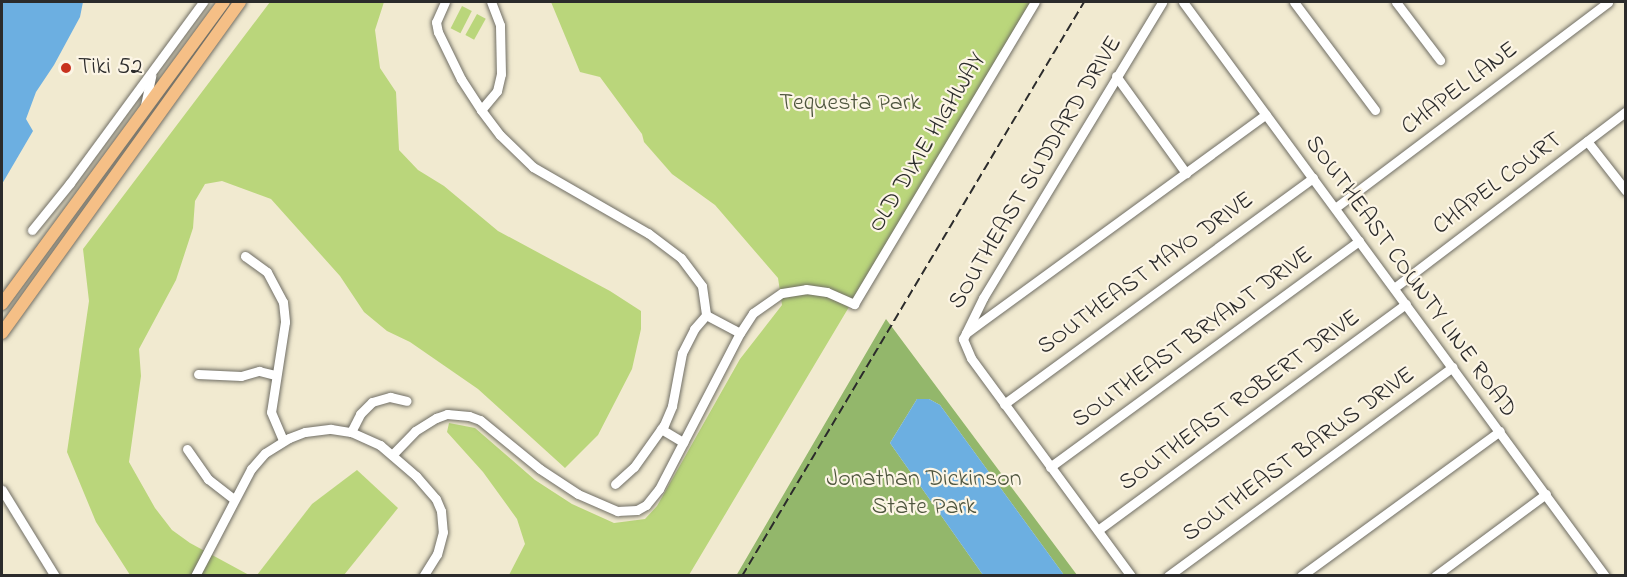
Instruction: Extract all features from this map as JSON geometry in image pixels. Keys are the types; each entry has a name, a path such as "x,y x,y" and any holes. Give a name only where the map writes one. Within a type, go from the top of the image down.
{"main road":[{"path":"2,333 175,80 224,2"},
{"path":"2,303 143,114 175,80 240,2"}],"street":[{"path":"32,230 203,2"},
{"path":"445,2 436,22 438,32 461,79 500,135 533,167 648,233 681,258 702,286 706,315 694,329 682,353 672,406 661,429 634,467 615,483"},
{"path":"482,110 496,91 501,74 500,25 491,2"},
{"name":"OLD DIXIE HIGHWAY","path":"740,333 762,305 793,291 820,291 854,304 1035,2"},
{"name":"SOUTHEAST SUDDARD DRIVE","path":"964,334 1162,2"},
{"name":"SOUTHEAST COUNTY LINE ROAD","path":"1185,2 1605,576"},
{"path":"1294,2 1375,110"},
{"path":"1396,2 1440,60"},
{"name":"CHAPEL LANE","path":"1335,208 1608,2"},
{"path":"154,69 175,80"},
{"path":"143,114 154,69"},
{"path":"1116,76 1186,173"},
{"name":"CHAPEL COURT","path":"1394,288 1626,111"},
{"path":"1131,576 966,351 964,334 1266,114"},
{"path":"1587,141 1626,191"},
{"path":"100,142 114,153"},
{"name":"SOUTHEAST MAYO DRIVE","path":"1004,404 1313,178"},
{"name":"SOUTHEAST BRYANT DRIVE","path":"1050,467 1359,241"},
{"path":"245,256 267,272 283,302 285,322 271,412 283,441"},
{"name":"SOUTHEAST ROBERT DRIVE","path":"1098,530 1406,304"},
{"path":"392,455 415,431 430,420 447,414 469,416 493,430 568,489 608,508 627,512 637,510 654,497 740,333 706,315"},
{"name":"SOUTHEAST BARUS DRIVE","path":"1168,576 1453,367"},
{"path":"198,374 241,376 259,371 275,375"},
{"path":"351,432 360,414 372,402 390,397 407,401"},
{"path":"661,429 683,442"},
{"path":"195,576 251,470 266,453 283,441 316,430 351,432 371,440 392,455 429,489 441,511 444,523 441,545 423,576"},
{"path":"1301,576 1500,431"},
{"path":"187,449 208,479 234,500"},
{"path":"2,490 55,576"},
{"path":"1435,576 1546,494"}],"green space":[{"path":"270,2 384,2 375,30 380,68 396,92 399,150 418,170 444,186 498,231 610,291 641,311 641,329 632,369 598,435 565,468 478,389 410,342 387,331 364,312 340,276 271,199 222,181 205,184 195,201 193,228 176,280 139,349 141,376 129,462 155,508 172,530 190,543 249,575 130,575 96,522 67,452 89,301 83,249"},
{"name":"Tequesta Park","path":"551,2 1031,2 689,575 509,575 525,544 517,519 483,472 447,432 449,423 475,428 535,480 572,504 614,523 645,519 657,506 740,359 782,305 778,278 715,205 672,174 644,142 642,134 600,77 580,72"},
{"path":"462,6 472,11 460,33 451,28"},
{"path":"477,14 486,19 474,40 465,35"},
{"name":"Jonathan Dickinson State Park","path":"886,319 1077,575 1064,575 940,405 929,399 917,399 890,443 983,575 736,576"},
{"path":"357,470 398,508 344,575 257,575 312,504"}],"water":[{"path":"2,2 83,2 80,17 54,65 36,92 26,119 33,131 2,184"},
{"path":"917,399 929,399 940,405 1064,575 983,575 890,443"}],"railway":[{"path":"742,576 1084,2"}],"place":[{"name":"Tiki 52","path":"66,68"}]}
